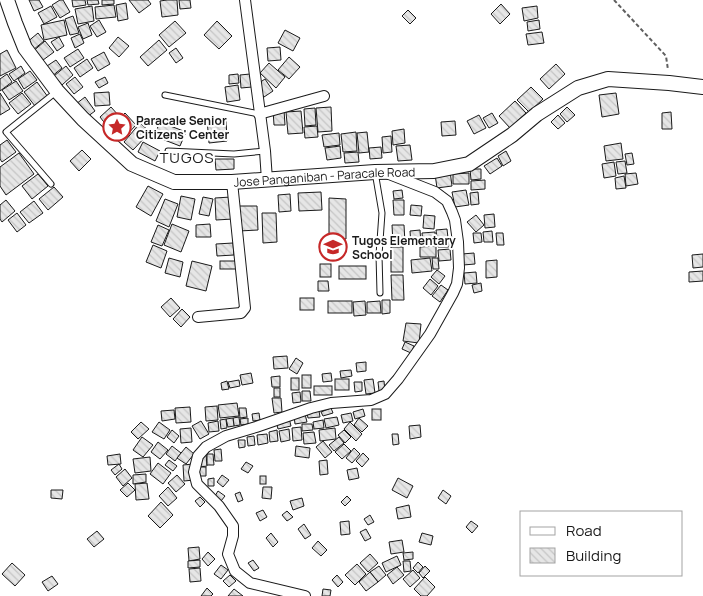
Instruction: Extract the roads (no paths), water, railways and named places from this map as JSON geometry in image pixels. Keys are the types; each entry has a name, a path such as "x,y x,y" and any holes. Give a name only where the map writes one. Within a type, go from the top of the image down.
{"main road":[{"name":"Jose Panganiban - Paracale Road","path":"7,0 25,48 57,91 83,119 132,164 174,182 232,182 379,172 434,171 469,164 512,135 537,114 578,88 608,79 703,87"}],"street":[{"path":"246,0 267,180"},
{"path":"259,114 324,96"},
{"path":"305,596 250,583 235,571 228,554 233,526 218,506 197,484 194,472 198,456 206,448 226,436 311,408 371,400 385,394 430,334 453,293 460,268 457,233 452,212 446,201 435,192 379,172"},
{"path":"198,317 241,313 245,308 232,182"}],"lane":[{"path":"51,184 6,132 57,91"},
{"path":"165,95 259,114"},
{"path":"168,151 234,154 265,151"},
{"path":"379,172 382,213 379,255 380,293"}],"place":[{"name":"Paracale Senior Citizens' Center","path":"117,127"},
{"name":"Tugos Elementary School","path":"333,247"}],"district":[{"name":"TUGOS","path":"187,157"}]}
